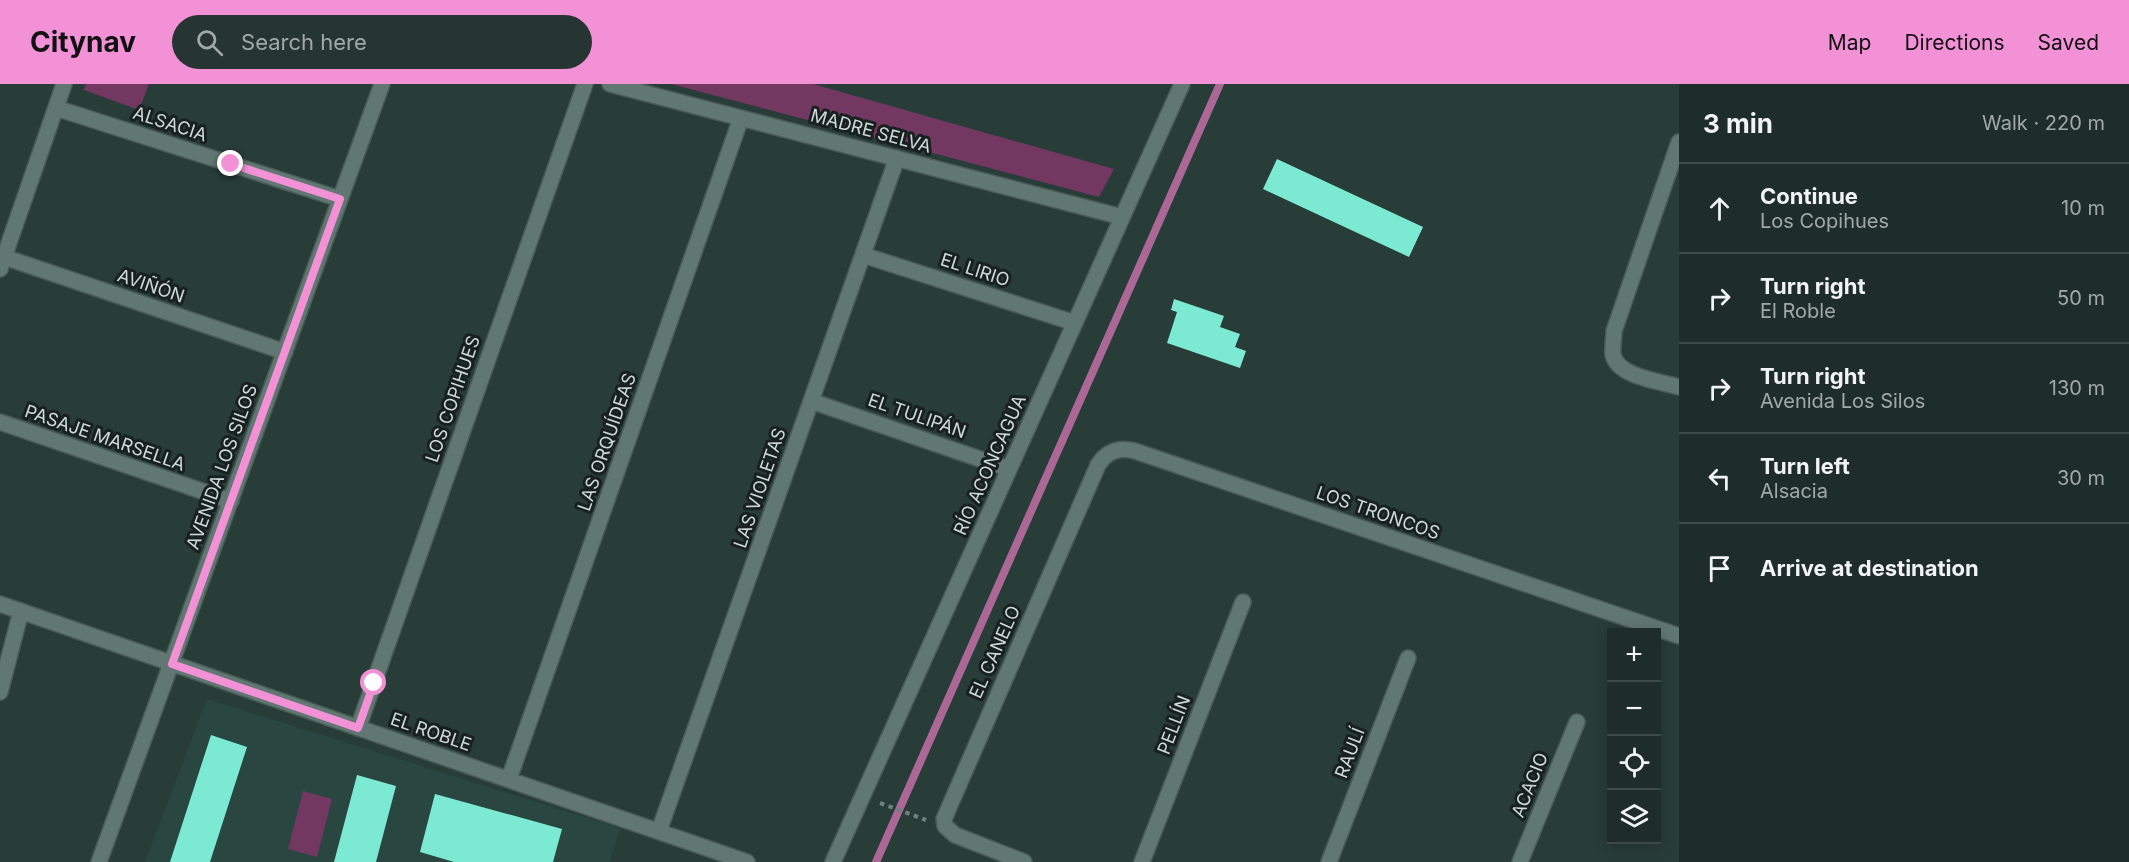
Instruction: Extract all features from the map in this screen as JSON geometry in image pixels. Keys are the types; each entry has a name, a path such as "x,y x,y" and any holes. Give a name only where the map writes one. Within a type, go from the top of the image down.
{"street":[{"path":"2,263 64,84"},
{"name":"AVENIDA LOS SILOS","path":"99,862 382,84"},
{"name":"LOS COPIHUES","path":"358,728 585,84"},
{"name":"MADRE SELVA","path":"610,84 1122,217"},
{"name":"RÍO ACONCAGUA","path":"833,862 1182,84"},
{"name":"ALSACIA","path":"56,108 340,199"},
{"name":"LAS ORQUÍDEAS","path":"509,779 741,118"},
{"path":"1679,141 1614,331 1613,355 1619,367 1628,373 1679,387"},
{"name":"LAS VIOLETAS","path":"659,831 897,158"},
{"name":"EL LIRIO","path":"863,255 1075,323"},
{"name":"AVIÑÓN","path":"2,263 285,352"},
{"name":"EL TULIPÁN","path":"811,401 1010,469"},
{"name":"PASAJE MARSELLA","path":"0,422 231,501"},
{"name":"LOS TRONCOS","path":"1086,493 1098,465 1107,454 1121,449 1135,451 1679,636"},
{"name":"EL CANELO","path":"1024,862 949,832 944,819 1086,493"},
{"name":"PELLÍN","path":"1142,862 1243,602"},
{"name":"EL ROBLE","path":"0,604 747,862"},
{"path":"0,692 21,611"},
{"name":"RAULÍ","path":"1329,862 1407,658"},
{"name":"ACACIO","path":"1520,862 1577,722"}],"path":[{"path":"884,805 911,815"}],"shaded area":[{"path":"86,84 149,84 139,110 84,90"},
{"path":"671,84 813,84 1114,169 1099,197"},
{"path":"207,699 620,828 610,862 145,862"},
{"path":"303,791 332,799 317,857 288,849"}],"building":[{"path":"1277,159 1423,227 1409,257 1263,189"},
{"path":"1174,299 1224,316 1220,327 1240,334 1235,347 1246,351 1240,368 1167,343 1177,312 1171,310"},
{"path":"211,735 247,747 210,862 170,862"},
{"path":"357,775 396,786 376,862 334,862"},
{"path":"435,794 562,829 553,862 454,862 420,852"}],"waterway":[{"path":"876,862 1220,84"}],"route":[{"path":"231,164 340,199 172,664 358,728 374,683"}]}
